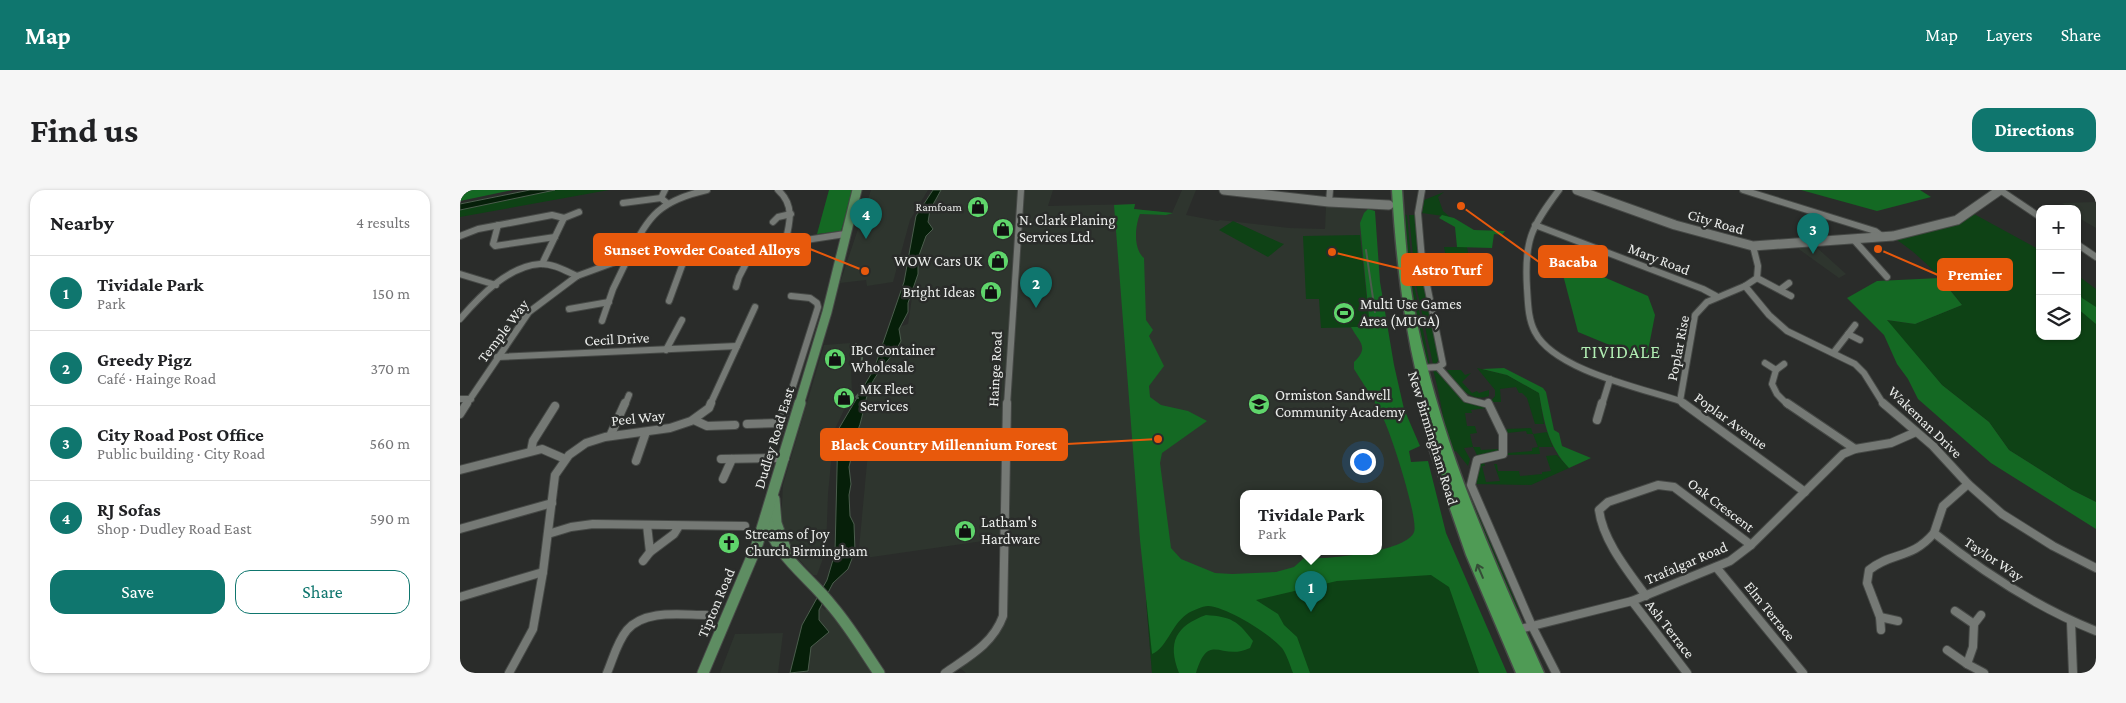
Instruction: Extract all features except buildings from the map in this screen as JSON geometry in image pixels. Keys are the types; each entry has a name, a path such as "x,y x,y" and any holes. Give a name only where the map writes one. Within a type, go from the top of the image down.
{"highway":[{"name":"New Birmingham Road","path":"1389,190 1393,205 1407,301 1420,368 1434,423 1511,631 1524,673"},
{"name":"New Birmingham Road","path":"1397,190 1393,205 1398,302 1426,424 1458,518 1511,631 1536,673"}],"main road":[{"name":"Dudley Road East","path":"847,235 854,220 858,190"},
{"name":"Dudley Road East","path":"766,516 828,312 858,190"},
{"path":"773,490 776,523 790,561"},
{"path":"766,516 767,524 774,540 817,591 830,602 855,635 879,673"},
{"name":"Tipton Road","path":"703,673 757,545 766,516"},
{"path":"757,545 766,540 774,540"}],"street":[{"path":"661,198 665,190"},
{"path":"602,321 646,221 667,202 707,190"},
{"path":"780,190 789,203 791,214 785,243"},
{"name":"Hainge Road","path":"945,673 989,642 996,633 1003,616 1007,380 1019,196 1021,190"},
{"path":"1224,190 1329,202 1393,205"},
{"path":"1329,202 1330,190"},
{"name":"New Birmingham Road","path":"1420,368 1438,367 1443,364 1421,252 1418,213 1422,190"},
{"name":"Poplar Avenue","path":"1559,190 1540,215 1526,248 1528,312 1533,330 1546,348 1569,364 1680,401 1804,492"},
{"name":"City Road","path":"1577,190 1675,225 1753,246 1883,237 1957,220 1998,190"},
{"path":"1998,190 2036,214"},
{"path":"1747,191 1875,231 1883,237"},
{"path":"623,203 661,198 667,202"},
{"path":"460,236 498,225 552,215 564,218 579,212"},
{"path":"773,222 778,217 791,214"},
{"path":"542,264 564,218"},
{"path":"498,225 493,244 495,246 555,237"},
{"name":"Mary Road","path":"1535,226 1703,289 1716,296"},
{"name":"Temple Way","path":"460,414 529,312 577,276 629,258 754,248 847,235"},
{"path":"1853,239 1888,277"},
{"path":"1753,246 1759,272 1757,278 1781,289 1791,296"},
{"path":"2081,247 2096,257"},
{"path":"736,287 736,279 753,254 754,248"},
{"path":"669,300 678,285 679,273 687,252"},
{"path":"460,319 472,305 517,271 542,264 577,276"},
{"path":"460,274 496,285"},
{"name":"Poplar Rise","path":"1680,401 1695,315 1701,306 1716,296 1745,286 1757,278"},
{"path":"1781,289 1789,283"},
{"name":"Wakeman Drive","path":"1745,286 1768,315 1787,331 1834,352 1855,364 1864,373 1883,404 1945,458 1968,484 2011,520 2053,546 2096,568"},
{"path":"791,296 810,298 817,303 816,312 828,312"},
{"path":"569,309 609,302"},
{"name":"Peel Way","path":"565,459 590,442 612,434 674,428 694,420 708,408 756,307"},
{"name":"Dudley Road East","path":"746,424 780,426 798,370 798,364 804,352 816,312"},
{"path":"666,350 682,320"},
{"path":"1834,352 1854,325"},
{"path":"1848,334 1860,340"},
{"name":"Cecil Drive","path":"497,357 738,346"},
{"path":"1765,363 1776,370"},
{"path":"1784,364 1776,370 1772,384 1779,397 1842,438 1855,449"},
{"name":"New Birmingham Road","path":"1438,367 1466,398 1488,403 1501,427 1504,447 1503,454 1477,460 1473,469 1471,485 1532,626 1556,673"},
{"name":"Dudley Road East","path":"798,370 810,369"},
{"path":"1597,420 1610,379"},
{"path":"612,434 629,395"},
{"path":"460,399 471,398"},
{"path":"531,451 533,441 555,406"},
{"path":"694,420 707,426 735,425"},
{"path":"636,461 646,432"},
{"name":"Trafalgar Road","path":"1511,631 1632,602 1730,561 1751,545 1843,454 1855,449 1891,444 1916,432"},
{"path":"460,470 531,451 548,450 565,459 556,475 533,629 509,673"},
{"path":"721,459 785,458"},
{"path":"723,480 732,459"},
{"path":"1881,630 1880,617 1867,583 1869,570 1881,561 1904,556 1920,549 1934,532 1943,506 1968,484"},
{"name":"Oak Crescent","path":"1646,596 1633,579 1601,523 1599,510 1608,502 1658,485 1674,487 1751,545"},
{"path":"460,529 552,503"},
{"path":"548,534 582,525 745,526"},
{"path":"647,525 650,552"},
{"path":"643,561 650,552 674,534 679,526"},
{"name":"Taylor Way","path":"1934,532 1986,573 2071,622 2096,631"},
{"name":"Elm Terrace","path":"1716,567 1803,673"},
{"path":"460,597 543,572"},
{"name":"Ash Terrace","path":"1632,602 1687,673"},
{"path":"1955,612 1974,624"},
{"path":"607,673 626,631 636,622 646,617 706,615"},
{"path":"1967,664 1973,647 1974,624 1981,615"},
{"path":"1880,617 1898,621"},
{"path":"2071,622 2073,673"},
{"path":"1946,650 1984,673"}],"shaded area":[{"path":"530,190 555,190 460,210 460,204"},
{"path":"871,190 928,190 910,220 893,282 867,286 866,280 840,283"},
{"path":"933,190 941,190 930,210 928,222 933,229 926,236 918,258 918,274 908,303 908,312 899,329 901,341 870,387 860,424 850,445 853,450 849,467 851,484 849,495 850,516 854,524 855,551 848,569 833,583 819,610 819,620 829,632 811,647 808,671 790,673 802,625 827,580 835,553 838,430 874,369 904,282 916,216"},
{"path":"939,190 1053,190 1048,206 1135,204 1134,209 1172,213 1182,190 1196,190 1186,215 1218,221 1289,228 1325,229 1326,206 1375,211 1363,235 1403,457 1453,568 1146,601 1152,673 966,673 956,665 989,641 1001,623 1004,538 858,559 870,431 849,432 896,328 908,324 923,224"},
{"path":"2096,202 2096,228 2081,219 2081,205 2065,205 2062,203"},
{"path":"1811,242 1846,274 1839,278 1800,250 1794,243"},
{"path":"850,343 852,393 834,431 828,494 826,550 817,575 813,575 795,555 783,529 781,521 783,485 824,345"},
{"path":"830,602 879,673 799,673 818,604 825,610"},
{"path":"783,633 778,673 720,673 735,634"}],"green space":[{"path":"460,190 513,190 460,201"},
{"path":"555,190 609,190 460,217 460,210"},
{"path":"829,190 853,190 841,231 817,234"},
{"path":"1801,190 1920,190 1931,197 1877,211"},
{"path":"1444,192 1438,197 1443,211 1450,217 1422,213 1424,200"},
{"path":"1135,204 1134,209 1173,213 1166,215 1140,214 1136,231 1138,249 1144,258 1146,320 1153,330 1149,336 1164,366 1149,386 1150,397 1161,405 1188,411 1207,421 1162,453 1160,463 1171,548 1181,559 1215,573 1232,574 1276,572 1294,567 1304,558 1382,555 1382,550 1408,539 1414,532 1412,511 1392,440 1380,412 1354,369 1354,362 1359,357 1362,344 1351,327 1370,327 1360,223 1368,209 1375,211 1380,282 1394,365 1404,409 1420,446 1409,451 1411,462 1428,461 1446,533 1507,673 1479,673 1449,587 1431,575 1337,581 1256,600 1278,614 1284,625 1297,637 1310,673 1293,673 1287,657 1276,642 1237,616 1208,606 1187,614 1177,624 1162,647 1152,654 1140,540 1114,205"},
{"path":"1402,214 1407,215 1413,280 1430,365 1425,364 1412,308"},
{"path":"1974,214 2036,248 2036,340 2081,340 2081,278 2096,289 2096,502 2072,490 2009,450 1989,422 1942,385 1886,320 1915,324 1962,305 1931,269 1905,245 1895,239 1962,222"},
{"path":"1409,215 1416,215 1423,281 1439,359 1436,364 1433,364 1416,285"},
{"path":"1442,215 1454,218 1474,230 1505,231 1502,235 1494,234 1492,248 1457,247 1455,227 1439,218"},
{"path":"1233,221 1284,244 1268,257 1219,230"},
{"path":"1360,235 1370,327 1321,328 1319,299 1306,299 1303,236"},
{"path":"1444,247 1467,247 1469,257 1446,258"},
{"path":"1571,263 1648,296 1655,315 1647,356 1641,358 1578,332 1562,271 1563,264"},
{"path":"1940,278 1962,305 1915,324 1887,320 1942,385 1989,422 2009,450 2072,490 2096,502 2096,529 1991,463 1918,399 1908,379 1897,364 1884,335 1847,298 1877,281"},
{"path":"2081,296 2096,307 2096,324 2081,311"},
{"path":"1477,368 1507,375 1539,393 1544,424 1535,424 1527,398 1522,393 1519,393 1516,387 1500,389 1501,402 1490,402 1495,396 1495,390"},
{"path":"1504,368 1543,388 1546,392 1554,430 1559,433 1562,446 1591,458 1569,468 1556,451 1548,433 1539,393 1507,375 1482,369"},
{"path":"1433,370 1438,372 1464,402 1487,408 1471,410 1472,413 1465,413 1467,426 1475,426 1477,433 1470,434 1473,447 1464,448 1470,459 1468,466 1456,451 1450,453"},
{"path":"1447,370 1461,370 1465,375 1471,373 1462,382 1472,393 1489,390 1489,396 1482,398 1470,395 1459,387"},
{"path":"1531,428 1533,434 1527,434 1526,431 1507,433 1506,429"},
{"path":"1547,432 1553,447 1539,447 1540,454 1507,455 1508,453 1532,451 1532,448 1538,447 1533,434"},
{"path":"1473,447 1480,447 1481,450 1499,449 1493,454 1477,455"},
{"path":"1557,455 1569,468 1531,485 1476,484 1480,463 1484,462 1485,466 1482,466 1486,482 1500,481 1494,464 1497,464 1498,471 1519,471 1520,476 1542,474 1542,472 1551,471 1546,456"},
{"path":"1456,471 1468,491 1518,608 1513,609"},
{"path":"1453,568 1504,673 1152,673 1146,600"},
{"path":"1206,615 1222,617 1238,624 1253,641 1250,648 1231,652 1211,650 1201,660 1196,673 1179,673 1174,652 1174,644 1177,637 1187,624"}],"waterway":[{"path":"1366,250 1375,312"},
{"path":"856,344 862,358 860,372"},
{"path":"858,398 856,397 864,388"}],"place":[{"name":"Bacaba","path":"1461,206"},
{"name":"Ramfoam","path":"978,207"},
{"name":"N. Clark Planing Services Ltd.","path":"1003,229"},
{"name":"RJ Sofas","path":"866,239"},
{"name":"Premier","path":"1878,249"},
{"name":"Astro Turf","path":"1332,252"},
{"name":"City Road Post Office","path":"1813,254"},
{"name":"WOW Cars UK","path":"998,261"},
{"name":"Sunset Powder Coated Alloys","path":"865,271"},
{"name":"Bright Ideas","path":"991,292"},
{"name":"Greedy Pigz","path":"1036,308"},
{"name":"Multi Use Games Area (MUGA)","path":"1344,313"},
{"name":"IBC Container Wholesale","path":"835,359"},
{"name":"MK Fleet Services","path":"844,398"},
{"name":"Ormiston Sandwell Community Academy","path":"1259,404"},
{"name":"Black Country Millennium Forest","path":"1158,439"},
{"name":"Latham's Hardware","path":"965,531"},
{"name":"Streams of Joy Church Birmingham","path":"729,543"},
{"name":"Tividale Park","path":"1311,612"}],"district":[{"name":"TIVIDALE","path":"1621,352"}]}
